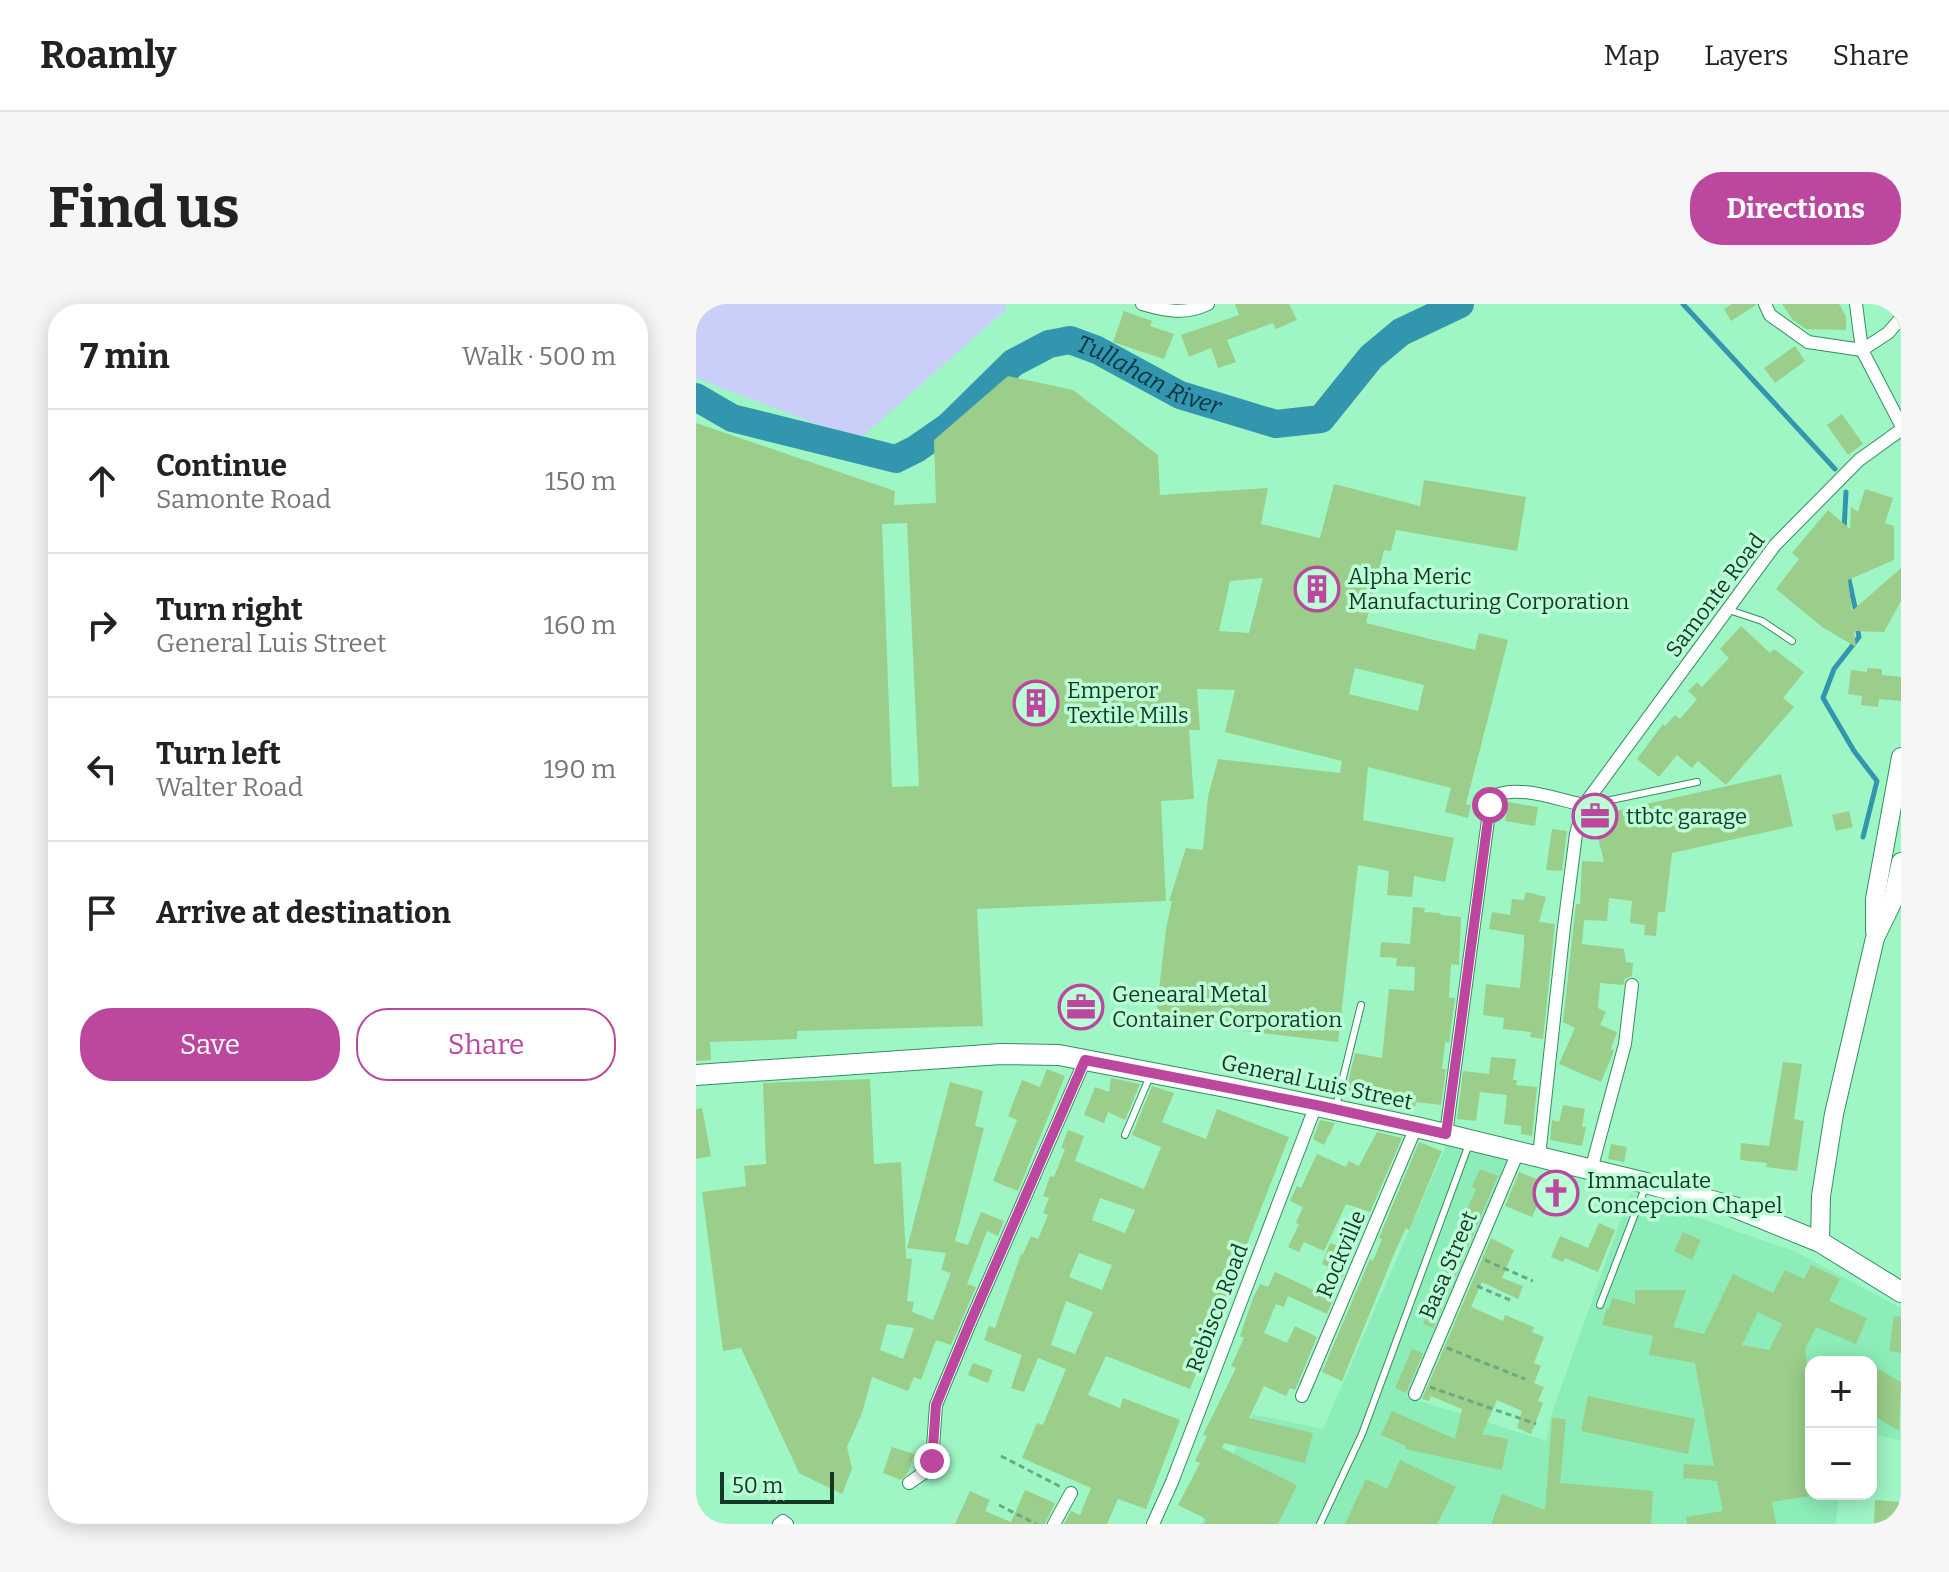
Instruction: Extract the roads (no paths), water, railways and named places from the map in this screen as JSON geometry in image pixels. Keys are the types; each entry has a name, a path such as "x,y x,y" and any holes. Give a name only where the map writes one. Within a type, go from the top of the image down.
{"main road":[{"path":"1875,938 1875,899 1901,757"},
{"path":"1820,1242 1821,1196 1834,1114 1875,938 1892,903 1901,862"},
{"name":"General Luis Street","path":"696,1075 1001,1054 1059,1055 1416,1127 1734,1207 1820,1242 1901,1292"}],"street":[{"path":"1142,304 1167,312 1208,304"},
{"path":"1765,304 1770,315 1808,342 1862,350 1888,333 1901,318"},
{"path":"1856,304 1862,350 1901,428"},
{"name":"Samonte Road","path":"1529,1154 1576,834 1584,805 1775,545 1859,460 1901,428"},
{"path":"1446,1134 1490,805 1494,796 1515,791 1584,805"},
{"path":"1591,1170 1625,1044 1632,985"},
{"path":"909,1483 925,1472 932,1461 936,1405 1085,1060"},
{"name":"Rebisco Road","path":"1153,1524 1325,1107"},
{"name":"Rockville","path":"1302,1396 1416,1127"},
{"name":"Basa Street","path":"1418,1389 1475,1255 1529,1154"},
{"path":"1054,1524 1071,1493"},
{"path":"779,1524 783,1521 787,1524"}],"lane":[{"path":"1729,610 1762,621 1792,641"},
{"path":"1584,805 1697,782"},
{"path":"1325,1107 1361,1005"},
{"path":"1125,1135 1149,1083 1150,1073"},
{"path":"1320,1524 1362,1434 1471,1140"},
{"path":"1600,1305 1646,1183"}],"waterway":[{"name":"Tullahan River","path":"696,397 732,418 896,459 949,426 1013,363 1049,344 1070,340 1097,350 1180,395 1276,424 1321,419 1371,357 1401,332 1460,304"},
{"path":"1683,304 1835,469"},
{"path":"1844,530 1846,492"},
{"path":"1848,575 1856,612"},
{"path":"1857,626 1859,637 1834,669 1823,698 1854,751 1877,781 1863,837"}],"place":[{"name":"Alpha Meric Manufacturing Corporation","path":"1317,589"},
{"name":"Emperor Textile Mills","path":"1036,703"},
{"name":"ttbtc garage","path":"1595,816"},
{"name":"Genearal Metal Container Corporation","path":"1081,1007"},
{"name":"Immaculate Concepcion Chapel","path":"1556,1193"}]}
